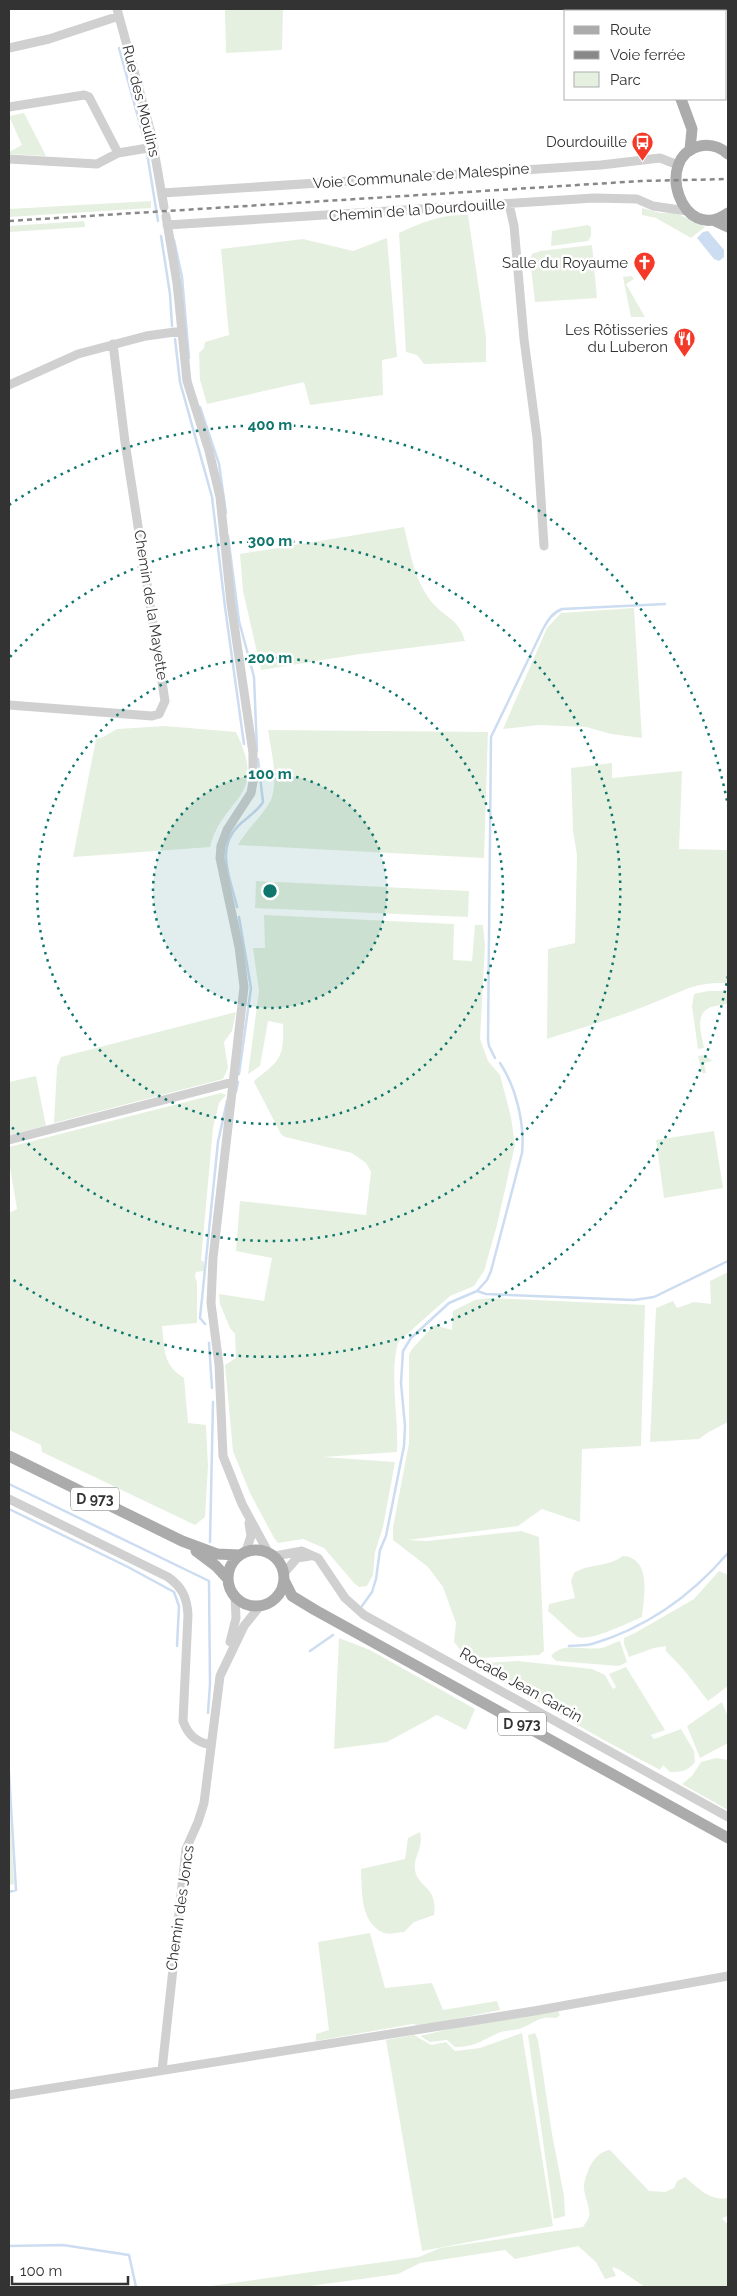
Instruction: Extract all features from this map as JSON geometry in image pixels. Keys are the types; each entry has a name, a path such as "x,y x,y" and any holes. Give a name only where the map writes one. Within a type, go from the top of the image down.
{"main road":[{"path":"681,100 692,129 690,150"},
{"path":"692,129 722,148"},
{"path":"722,148 700,146 690,150 683,157 678,165 678,196 687,211 698,218 713,220 728,227"},
{"path":"713,220 728,213"},
{"name":"D 973","path":"9,1456 182,1541 217,1554 242,1553"},
{"name":"D 973","path":"182,1541 216,1566 228,1579"},
{"path":"253,1549 271,1554 285,1577 282,1591 264,1605 242,1603 231,1592 228,1579 230,1566 242,1553 253,1549"},
{"name":"D 973","path":"285,1577 292,1596 315,1610 728,1838"},
{"name":"D 973","path":"264,1605 290,1601 315,1610"}],"street":[{"path":"9,48 49,40 118,13"},
{"name":"Rue des Moulins","path":"118,13 154,147 177,284 187,381 209,451 220,497 227,567 253,753 253,782 250,793 247,802 227,830 221,846 220,858 237,938 244,987 213,1258 210,1303 219,1364 223,1456 242,1504"},
{"path":"9,107 84,96 89,97 118,153"},
{"path":"9,159 97,164 118,153 154,147"},
{"name":"Voie Communale de Malespine","path":"162,193 601,165 660,158 678,165"},
{"path":"665,207 678,196"},
{"name":"Chemin de la Dourdouille","path":"166,216 509,204 615,198 637,199 687,211"},
{"path":"509,204 514,226 524,339 537,438 544,546"},
{"path":"9,385 78,354 146,336 182,332"},
{"name":"Chemin de la Mayette","path":"9,705 152,716 159,714 165,701 127,452 113,344"},
{"path":"9,1140 232,1082"},
{"path":"9,1499 168,1577 181,1588 186,1599 188,1621 183,1721 194,1739 211,1745"},
{"path":"242,1504 251,1532 242,1553"},
{"path":"242,1504 271,1554 302,1551 318,1558"},
{"path":"285,1577 297,1558 309,1556 318,1558"},
{"name":"Rocade Jean Garcin","path":"318,1558 345,1598 364,1615 728,1817"},
{"name":"Chemin des Joncs","path":"162,2070 186,1849 201,1814 217,1685 235,1624 235,1597"},
{"name":"Chemin des Joncs","path":"226,1659 244,1626 264,1605"},
{"path":"9,2095 534,2011 728,1976"}],"green space":[{"path":"225,9 283,9 282,50 226,53"},
{"path":"24,113 46,156 9,154 9,152 22,145 9,116"},
{"path":"151,201 151,208 9,217 9,209"},
{"path":"642,208 660,213 676,213 705,227 691,238 656,218 642,215"},
{"path":"468,215 486,337 486,362 424,364 417,355 406,352 399,233 432,219"},
{"path":"84,221 85,227 9,232 9,226"},
{"path":"588,225 591,227 591,236 588,241 551,246 552,231"},
{"path":"387,238 397,357 382,360 383,395 310,405 304,382 207,404 200,380 199,353 204,348 205,342 229,335 221,249 303,239 353,251"},
{"path":"592,245 597,298 535,302 530,259 532,254 540,251"},
{"path":"632,276 634,279 626,284 645,317 631,317 623,277"},
{"path":"404,527 413,564 423,589 433,604 454,621 465,641 360,654 261,670 243,591 240,554"},
{"path":"634,608 642,738 611,734 586,727 539,725 503,729 547,628 561,613"},
{"path":"165,726 236,732 245,754 248,771 246,785 216,830 210,847 73,857 96,739 117,729"},
{"path":"268,730 488,732 484,858 238,845 272,797 274,772"},
{"path":"612,763 612,778 682,771 679,849 728,850 728,983 692,987 631,1012 547,1039 548,949 575,943 577,855 573,831 571,768"},
{"path":"256,881 469,891 468,917 255,908"},
{"path":"264,915 454,924 453,960 472,961 475,925 483,925 485,945 480,1039 488,1061 500,1075 511,1117 515,1145 497,1225 484,1271 474,1286 450,1296 398,1342 394,1369 397,1452 323,1457 395,1462 383,1527 375,1552 373,1575 367,1586 359,1587 354,1583 324,1548 303,1539 278,1543 250,1493 233,1451 225,1365 236,1358 235,1334 230,1328 220,1304 219,1294 264,1301 272,1258 236,1251 240,1201 366,1215 371,1172 366,1163 352,1153 285,1137 281,1134 254,1082 279,1057 283,1044 283,1024 268,1021 260,1066 248,1074 259,991 253,948 265,948"},
{"path":"708,991 728,991 728,1003 711,1007 704,1011 700,1026 704,1048 698,1049 692,1006 694,994"},
{"path":"236,1012 232,1031 224,1042 228,1068 223,1079 54,1123 57,1067 61,1057"},
{"path":"705,1055 712,1061 704,1063 706,1073 702,1073 698,1056"},
{"path":"36,1076 46,1126 9,1135 9,1082"},
{"path":"221,1093 226,1095 219,1103 213,1128 201,1260 204,1262 204,1271 196,1272 195,1277 197,1282 197,1323 162,1326 164,1349 168,1362 184,1378 188,1423 206,1425 208,1466 205,1517 195,1525 42,1452 41,1445 9,1430 9,1213 17,1209 9,1162 9,1147"},
{"path":"714,1131 723,1188 664,1198 656,1140"},
{"path":"728,1272 728,1422 699,1439 650,1442 656,1308 673,1301 677,1308 694,1302 711,1304 710,1281"},
{"path":"489,1298 645,1305 641,1446 582,1449 580,1522 542,1509 518,1526 408,1540 427,1541 521,1531 539,1537 544,1651 539,1655 480,1658 462,1652 454,1642 456,1623 443,1587 428,1567 393,1540 393,1527 409,1443 409,1355 412,1349 434,1325 452,1330 453,1311 475,1300"},
{"path":"623,1556 632,1558 642,1571 645,1589 642,1617 620,1627 584,1638 576,1636 548,1611 549,1604 575,1598 571,1581 574,1573 617,1560"},
{"path":"719,1571 728,1575 728,1686 708,1701 684,1670 666,1651 666,1646 654,1648 629,1657 624,1644 624,1638 694,1599"},
{"path":"339,1638 370,1650 475,1709 466,1730 437,1715 387,1742 334,1749"},
{"path":"620,1641 627,1662 619,1666 556,1661 551,1656 561,1649 574,1647 594,1649 606,1647"},
{"path":"518,1661 592,1669 605,1675 613,1689 616,1687 609,1674 626,1667 665,1730 651,1735 654,1739 681,1729 694,1751 695,1762 687,1769 681,1771 670,1772 663,1765 660,1770 479,1668 482,1663"},
{"path":"722,1702 728,1717 728,1743 700,1758 687,1726"},
{"path":"716,1758 728,1760 728,1810 682,1784 692,1776 701,1762"},
{"path":"9,1796 14,1884 9,1885"},
{"path":"420,1832 421,1842 415,1870 420,1881 431,1893 434,1915 414,1922 404,1932 384,1933 370,1922 366,1914 362,1897 361,1869 405,1859 408,1838"},
{"path":"370,1933 385,1988 432,1983 443,2010 497,2001 500,2010 421,2026 413,2024 316,2041 316,2034 329,2030 318,1942"},
{"path":"558,2011 560,2015 556,2018 540,2019 519,2029 505,2031 467,2046 455,2047 447,2040 430,2042 420,2036 470,2024"},
{"path":"522,2033 553,2226 422,2251 386,2040 414,2035 431,2045 446,2042 455,2051 480,2048"},
{"path":"535,2033 538,2040 552,2134 564,2196 565,2216 554,2219 528,2035"},
{"path":"610,2150 649,2191 665,2192 674,2188 677,2181 685,2177 704,2193 721,2199 727,2198 728,2183 728,2216 722,2218 726,2223 728,2222 728,2287 645,2287 620,2270 612,2267 616,2276 605,2279 596,2262 578,2246 515,2259 505,2250 420,2263 398,2274 303,2287 203,2287 419,2257 440,2248 583,2227 589,2218 589,2209 584,2189 587,2173 592,2163 600,2154"}],"water":[{"path":"708,231 724,250 724,257 719,261 714,259 697,238 703,232"}],"waterway":[{"path":"119,48 144,139"},
{"path":"147,153 158,221"},
{"path":"161,236 170,294 172,326"},
{"path":"174,240 182,277 189,358"},
{"path":"175,339 180,382 212,497 244,744"},
{"path":"200,407 219,464 226,513"},
{"path":"228,536 239,621 254,677 257,751"},
{"path":"495,1058 488,1040 491,737 543,629 553,615 562,609 665,604"},
{"path":"237,907 227,865 227,845 231,835 238,826 255,812 263,802 258,759"},
{"path":"239,917 251,988 239,1074"},
{"path":"362,1606 372,1592 376,1579 380,1550 386,1536 404,1446 405,1426 401,1383 403,1351 411,1338 449,1303 477,1291 487,1280 522,1153 521,1118 511,1083 500,1063"},
{"path":"236,1092 238,1082"},
{"path":"205,1324 200,1318 218,1142 227,1101"},
{"path":"477,1291 486,1294 634,1300 654,1297 728,1261"},
{"path":"209,1343 212,1388"},
{"path":"210,1542 213,1402"},
{"path":"9,1484 209,1581 210,1684 208,1713"},
{"path":"9,1509 128,1567 174,1592 179,1606 177,1646"},
{"path":"569,1646 592,1644 631,1629 649,1619 667,1608 699,1583 728,1553"},
{"path":"310,1651 333,1635"},
{"path":"9,1773 16,1890 9,1892"},
{"path":"9,2246 63,2245 129,2255 136,2287"}],"railway":[{"path":"9,221 641,181 728,179"}],"place":[{"name":"Dourdouille","path":"643,161"},
{"name":"Salle du Royaume","path":"644,282"},
{"name":"Les Rôtisseries du Luberon","path":"684,358"}]}
